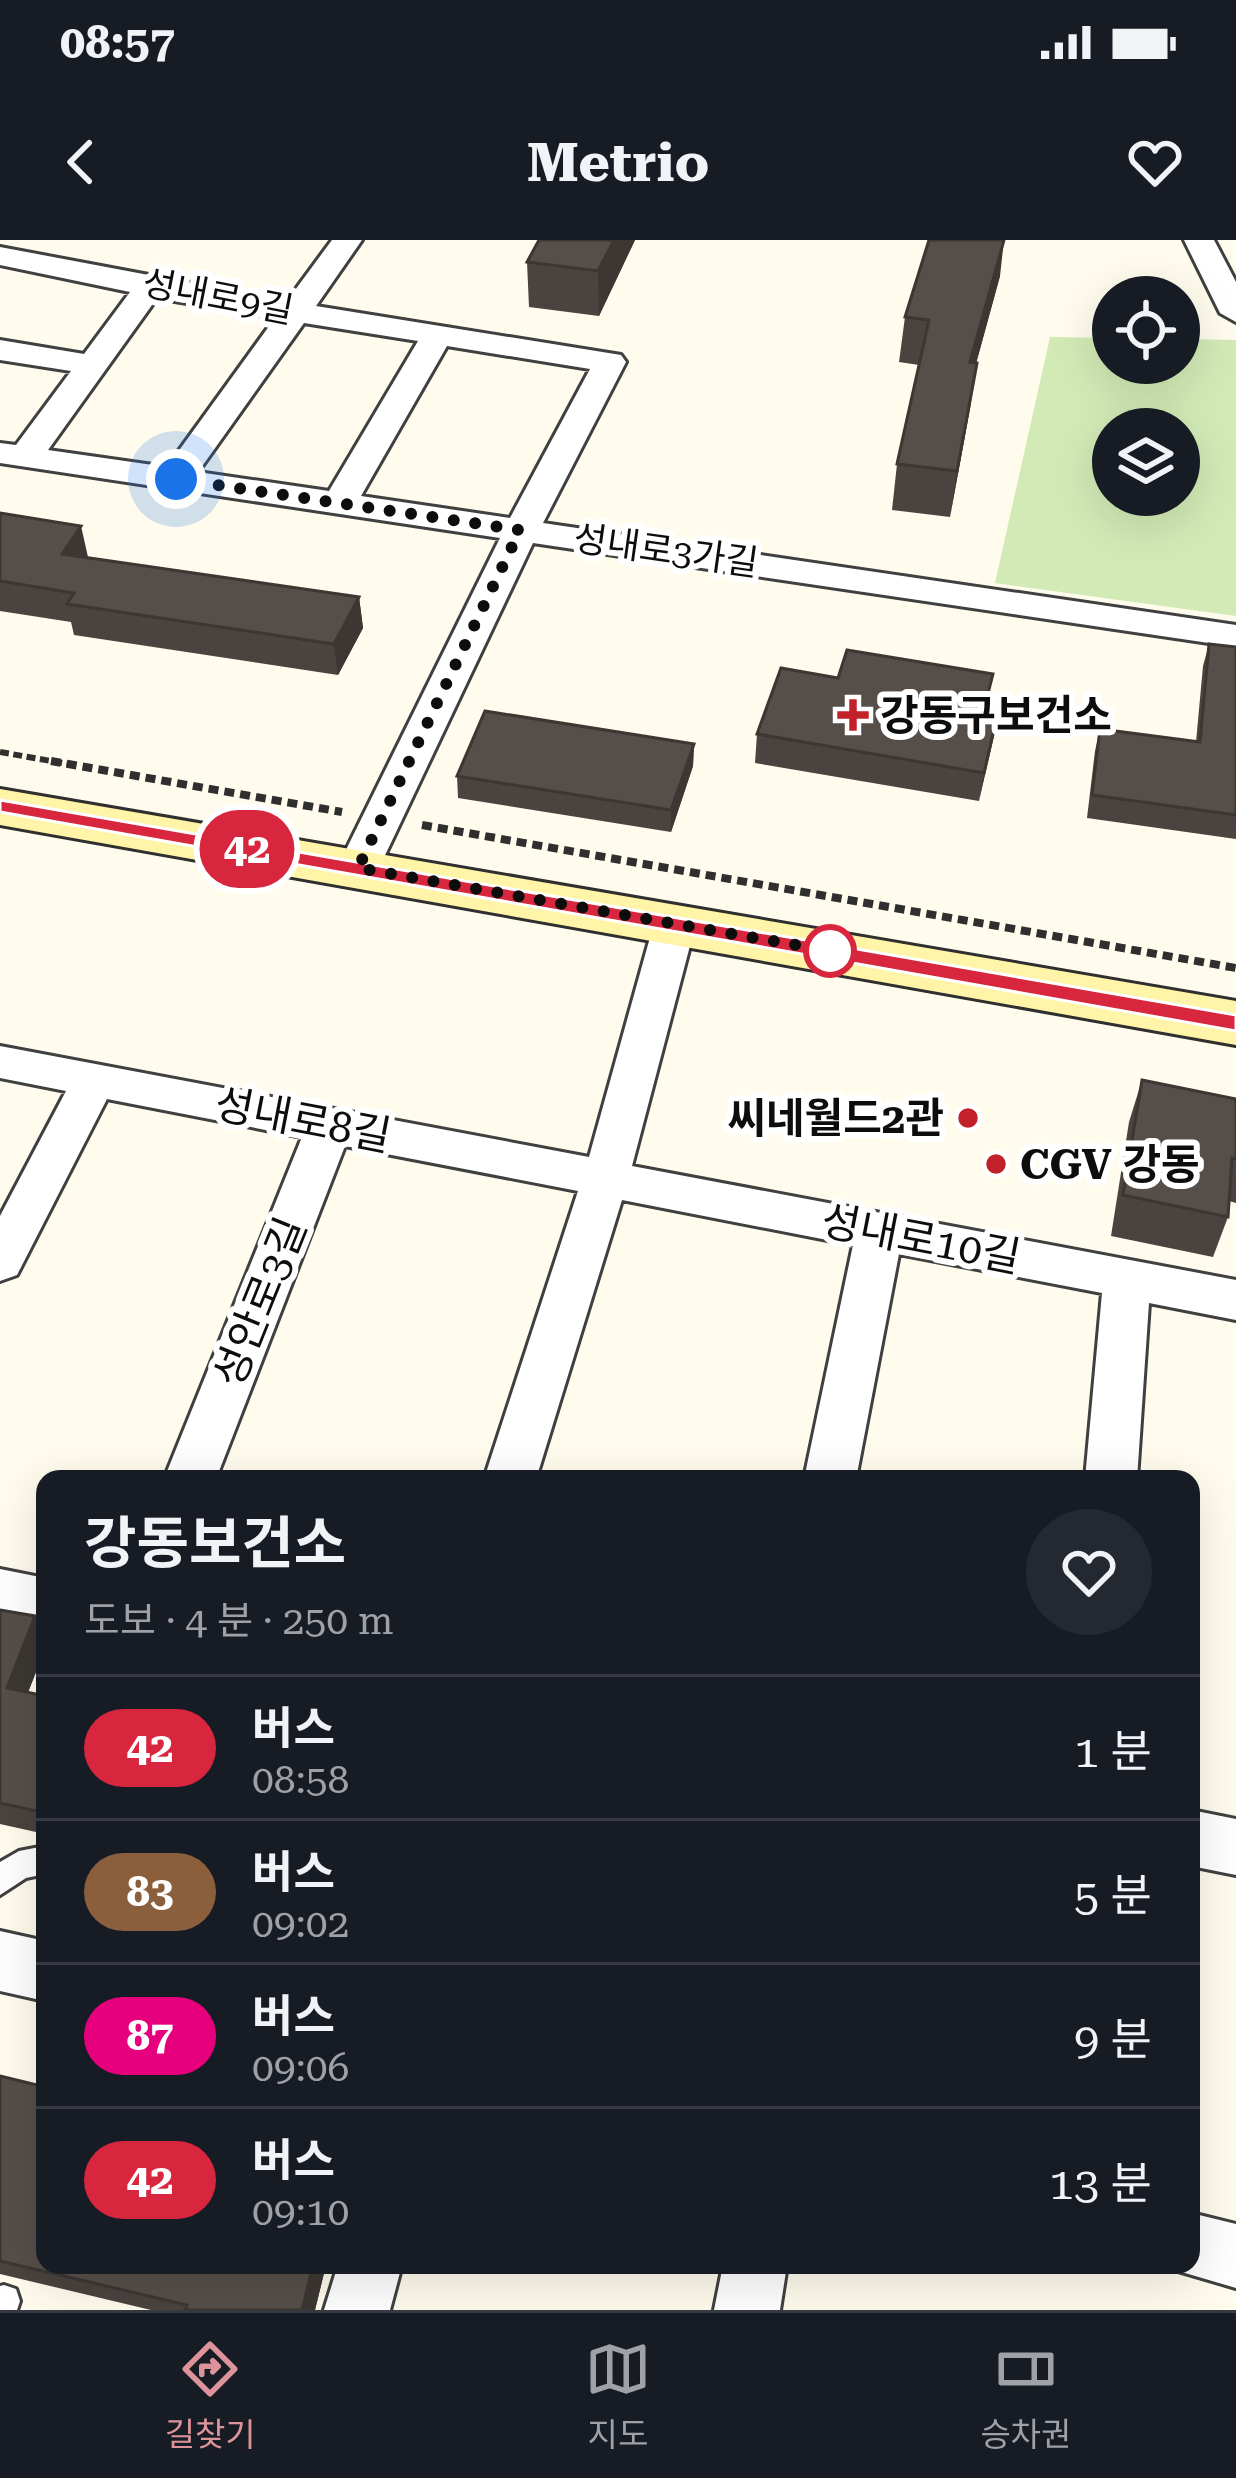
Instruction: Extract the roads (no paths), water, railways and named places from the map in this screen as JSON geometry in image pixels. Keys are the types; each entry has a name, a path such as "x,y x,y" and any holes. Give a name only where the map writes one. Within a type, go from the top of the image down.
{"street":[{"path":"176,479 347,240"},
{"path":"1199,240 1236,313"},
{"name":"성내로9길","path":"0,256 296,313 610,362 520,530 370,844"},
{"name":"성내로3가길","path":"13,455 93,365 151,285"},
{"path":"340,503 437,335"},
{"path":"0,350 93,365"},
{"name":"성내로3가길","path":"13,455 1236,636"},
{"path":"0,807 370,844 675,923 1236,1023"},
{"path":"513,1470 606,1178 675,923"},
{"name":"성내로8길","path":"0,1062 606,1178"},
{"path":"0,1262 94,1080"},
{"name":"성안로3길","path":"194,1470 330,1125"},
{"name":"성내로10길","path":"606,1178 1236,1300"},
{"path":"832,1470 880,1231"},
{"path":"1112,1470 1127,1279"},
{"path":"0,1593 36,1600"},
{"path":"1200,1840 1236,1847"},
{"path":"0,1960 36,1969"},
{"path":"1200,2247 1236,2256"},
{"path":"357,2310 367,2274"},
{"path":"747,2310 753,2274"}],"lane":[{"path":"0,1881 19,1865 36,1862"}],"place":[{"name":"강동구보건소","path":"853,715"},
{"name":"씨네월드2관","path":"968,1118"},
{"name":"CGV 강동","path":"996,1164"}]}
